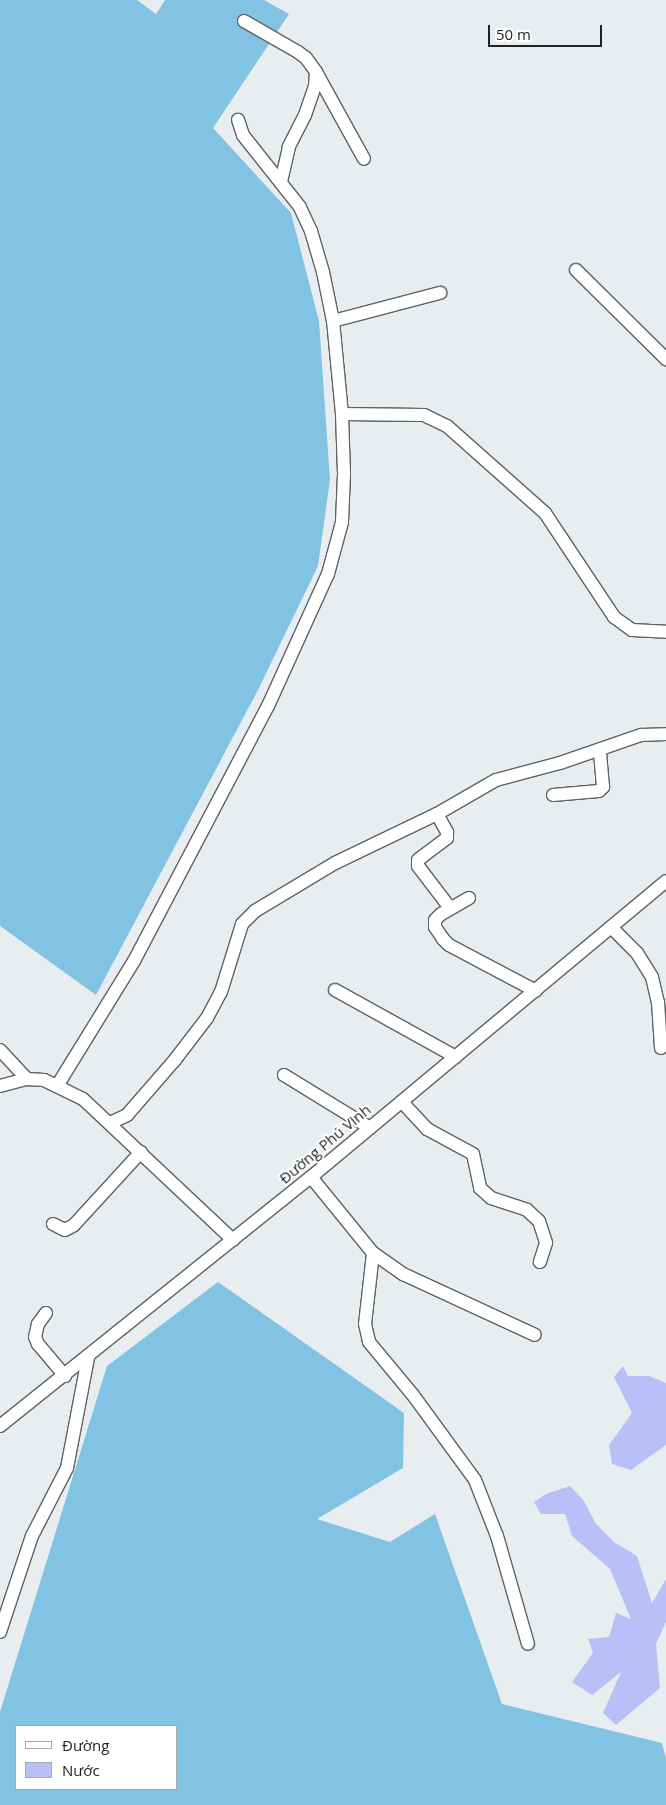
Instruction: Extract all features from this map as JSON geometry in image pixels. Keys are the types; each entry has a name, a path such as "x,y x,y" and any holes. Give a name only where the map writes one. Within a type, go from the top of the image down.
{"street":[{"path":"244,21 302,55 316,72 364,159"},
{"path":"281,181 289,147 305,116 316,86 316,72"},
{"path":"57,1086 134,961 268,706 328,574 342,522 344,474 342,414 333,321 311,231 300,207 243,135 238,120"},
{"path":"576,270 666,359"},
{"path":"333,321 440,293"},
{"path":"342,414 424,415 447,426 545,513 614,618 632,630 666,632"},
{"path":"110,1123 127,1115 174,1061 207,1018 221,992 237,937 245,919 266,904 335,863 437,814 496,780 641,735 666,734"},
{"path":"553,795 599,791 603,787 600,749"},
{"path":"437,814 447,832 447,838 422,856 418,860 418,866 450,908"},
{"name":"Đường Phú Vinh","path":"0,1426 88,1358 311,1177 666,881"},
{"path":"469,898 437,917 434,923 450,945 536,991"},
{"path":"611,927 637,952 652,976 658,1002 661,1048"},
{"path":"335,990 456,1057"},
{"path":"0,1050 27,1079"},
{"path":"284,1075 370,1128"},
{"path":"0,1086 27,1079 44,1080 83,1099 234,1240"},
{"path":"402,1102 427,1129 473,1154 480,1188 491,1198 527,1210 539,1222 546,1243 540,1262"},
{"path":"53,1224 65,1230 74,1226 141,1152"},
{"path":"311,1177 373,1253 403,1274 535,1335"},
{"path":"373,1253 365,1324 369,1342 413,1395 475,1480 497,1536 528,1644"},
{"path":"46,1313 38,1324 35,1337 38,1344 65,1376"},
{"path":"0,1632 4,1603 32,1536 66,1468 88,1358"}],"shaded area":[{"path":"0,0 137,0 156,14 165,0 264,0 289,14 213,128 291,213 319,321 330,480 318,566 258,690 96,995 0,926"},
{"path":"218,1282 404,1413 403,1468 317,1519 390,1542 435,1514 502,1704 662,1743 666,1759 666,1805 0,1805 0,1712 107,1366"}],"water":[{"path":"623,1366 628,1376 649,1376 666,1383 666,1445 631,1470 612,1464 609,1445 632,1413 614,1377"},
{"path":"570,1486 584,1501 596,1524 614,1542 637,1556 652,1603 666,1579 666,1622 656,1644 660,1688 616,1725 603,1713 621,1672 592,1695 572,1682 593,1653 588,1639 609,1637 616,1613 631,1619 610,1569 572,1536 565,1514 541,1514 534,1502 546,1494"}]}
